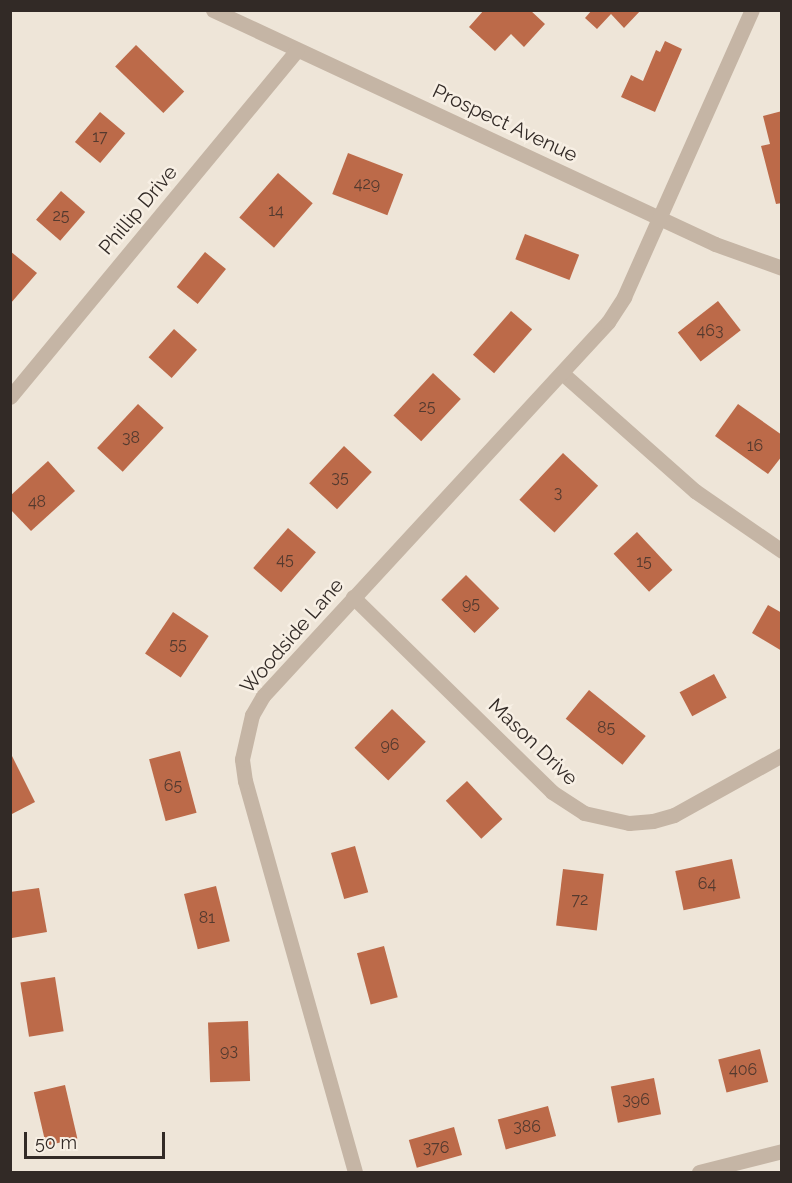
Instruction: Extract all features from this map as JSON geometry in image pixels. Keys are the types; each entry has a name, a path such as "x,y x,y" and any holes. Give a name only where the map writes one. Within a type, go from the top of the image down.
{"street":[{"name":"Prospect Avenue","path":"213,10 658,217 782,268"},
{"name":"Woodside Lane","path":"355,1173 245,781 242,759 252,715 263,696 608,322 624,297 752,10"},
{"name":"Phillip Drive","path":"10,398 297,50"},
{"path":"562,374 695,491 782,551"},
{"name":"Mason Drive","path":"353,597 552,792 584,813 629,823 653,821 674,815 782,756"},
{"path":"699,1173 721,1170 782,1151"}],"building":[{"path":"484,10 530,10 545,24 524,47 511,34 495,51 469,27"},
{"path":"592,10 641,10 624,28 611,14 597,29 585,18"},
{"path":"665,41 682,49 655,112 621,97 631,75 643,81 656,50 660,52"},
{"path":"136,45 184,92 163,113 115,67"},
{"path":"782,111 782,203 776,204 761,146 770,144 763,116"},
{"path":"100,112 125,133 100,163 75,142"},
{"path":"348,153 403,174 387,215 332,194"},
{"path":"278,173 313,203 274,248 239,218"},
{"path":"61,191 85,212 60,241 36,220"},
{"path":"525,234 579,255 569,280 515,259"},
{"path":"10,251 37,273 10,304"},
{"path":"205,252 226,269 198,304 177,287"},
{"path":"718,301 741,330 701,362 678,332"},
{"path":"511,311 532,329 494,373 473,355"},
{"path":"174,329 197,350 172,378 149,357"},
{"path":"433,373 461,399 421,441 393,415"},
{"path":"138,404 164,428 123,472 97,448"},
{"path":"738,404 782,435 782,456 768,474 715,436"},
{"path":"344,446 372,472 337,509 309,483"},
{"path":"563,453 598,486 554,533 519,500"},
{"path":"48,461 75,491 31,531 10,509 10,496"},
{"path":"288,528 316,552 281,592 253,568"},
{"path":"637,532 672,570 649,592 614,554"},
{"path":"466,575 499,608 474,633 441,600"},
{"path":"768,605 782,613 782,651 752,633"},
{"path":"173,612 209,636 181,677 145,653"},
{"path":"714,674 727,698 692,716 680,692"},
{"path":"589,690 646,736 622,765 566,719"},
{"path":"392,709 426,742 388,780 354,748"},
{"path":"180,751 197,813 166,821 149,759"},
{"path":"10,752 35,802 10,815"},
{"path":"467,781 502,819 481,839 446,801"},
{"path":"355,846 368,892 344,899 331,853"},
{"path":"732,859 740,898 684,910 675,871"},
{"path":"563,869 604,874 597,931 556,926"},
{"path":"216,886 230,941 198,949 184,894"},
{"path":"39,888 47,932 12,938 10,892"},
{"path":"384,946 398,997 371,1004 357,953"},
{"path":"55,977 64,1031 29,1037 20,982"},
{"path":"248,1021 250,1081 210,1082 208,1022"},
{"path":"760,1049 768,1082 727,1092 718,1059"},
{"path":"654,1078 661,1114 618,1123 611,1086"},
{"path":"65,1085 77,1139 46,1146 34,1092"},
{"path":"548,1106 556,1136 506,1149 498,1119"},
{"path":"454,1127 462,1155 417,1168 409,1140"}]}
